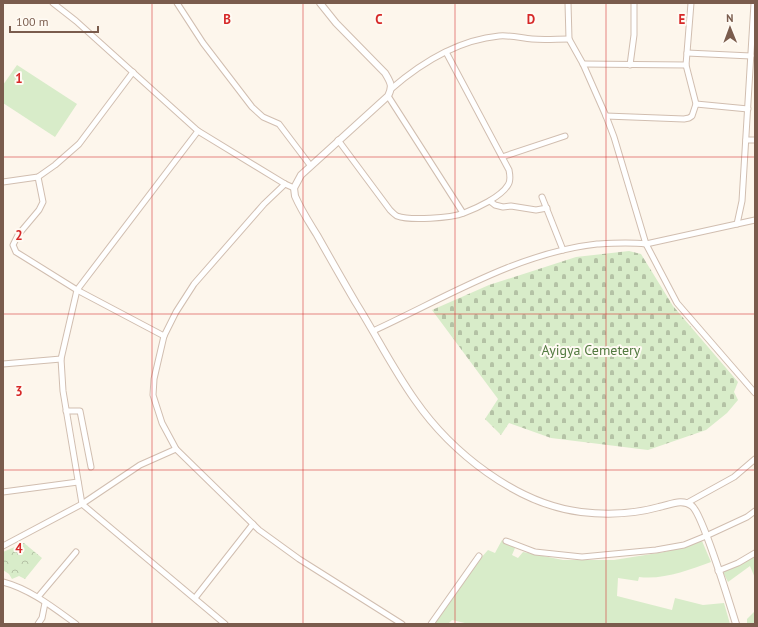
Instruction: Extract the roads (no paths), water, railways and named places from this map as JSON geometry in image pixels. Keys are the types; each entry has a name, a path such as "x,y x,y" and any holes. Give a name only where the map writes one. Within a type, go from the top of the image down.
{"street":[{"path":"53,3 76,21 198,131 294,188"},
{"path":"177,3 203,43 252,106 263,117 279,124 310,165"},
{"path":"320,3 341,29 386,73 391,89"},
{"path":"568,3 569,39 583,64 614,137 646,244 678,303 755,393"},
{"path":"630,65 634,35 634,3"},
{"path":"606,116 689,118 692,116 696,104 686,65 691,3"},
{"path":"737,224 742,201 754,3"},
{"path":"569,39 532,39 500,36 470,42 434,58 410,73 391,89 388,96 310,165 301,175 294,188 295,196 406,387 426,414 456,446 506,485 541,502 560,508 580,512 626,513 652,509 678,502 687,503 697,512 736,624"},
{"path":"338,140 396,216 416,219 463,213 494,199 508,185 510,178 509,170 446,52"},
{"path":"687,53 751,56"},
{"path":"583,64 686,65"},
{"path":"3,182 38,177 55,165 79,144 133,72"},
{"path":"388,96 463,213"},
{"path":"696,104 748,109"},
{"path":"198,131 77,290 61,359 63,391 82,504 225,624"},
{"path":"502,157 565,136"},
{"path":"746,140 755,140"},
{"path":"38,177 43,202 39,210 18,235 13,245 16,252 77,290 164,336"},
{"path":"285,184 264,204 194,284 176,312 164,336 154,379 153,395 162,423 176,450 253,524 299,559 402,624"},
{"path":"542,197 563,250"},
{"path":"490,201 495,205 503,207 511,206 536,210 546,208"},
{"path":"373,331 487,276 546,254 581,246 611,243 628,242 646,244 755,220"},
{"path":"3,364 61,359"},
{"path":"66,411 80,411 91,467"},
{"path":"3,546 82,504 140,465 176,450"},
{"path":"687,503 734,477 755,459"},
{"path":"3,492 78,482"},
{"path":"506,541 535,552 582,557 656,550 684,545 747,517 755,511"},
{"path":"195,598 253,524"},
{"path":"38,597 76,552"},
{"path":"718,570 738,563 755,553"},
{"path":"431,624 479,556"},
{"path":"3,582 14,585 38,597 76,624"},
{"path":"38,624 42,618 45,603"}],"park label":[{"name":"Ayigya Cemetery","path":"591,350"}]}
